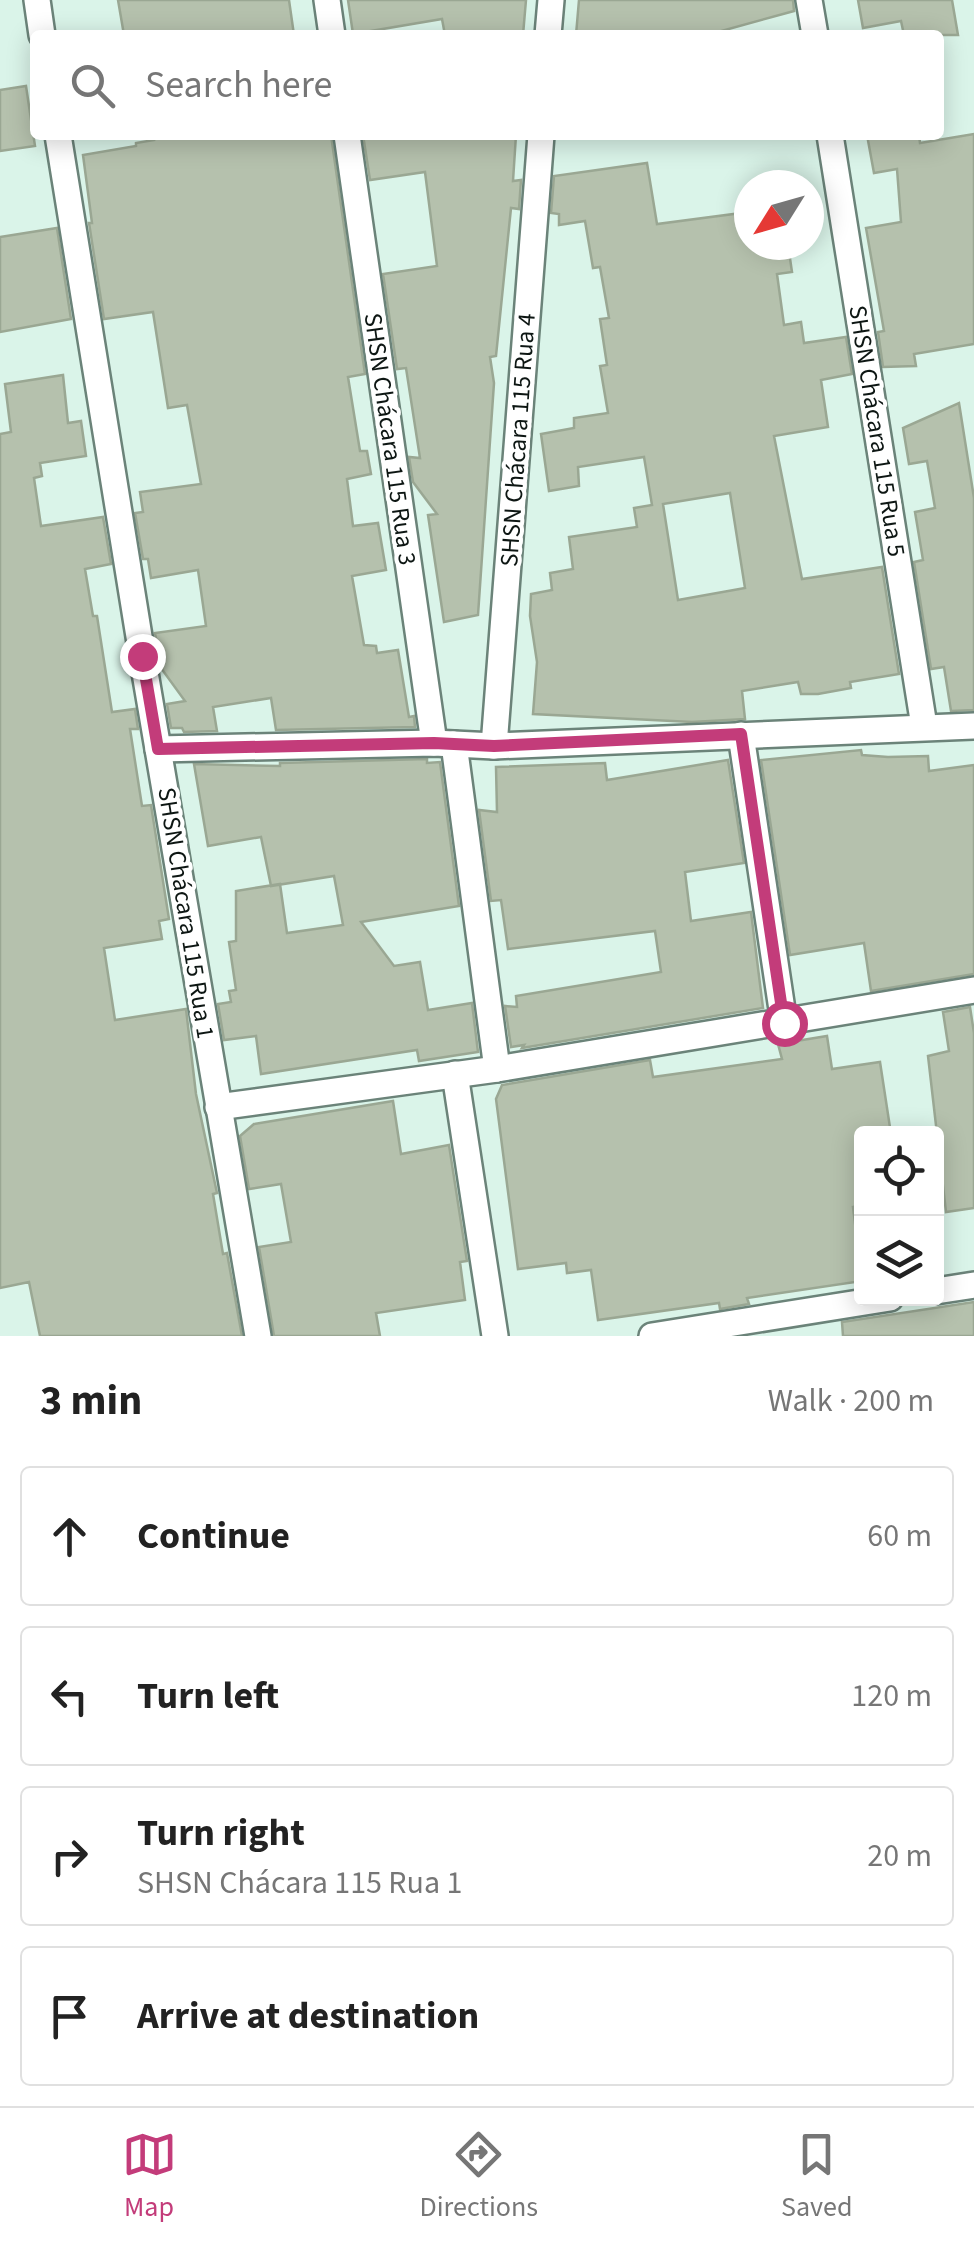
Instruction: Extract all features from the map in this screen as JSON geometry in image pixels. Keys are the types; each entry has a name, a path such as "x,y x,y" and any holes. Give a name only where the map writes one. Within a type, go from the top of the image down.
{"street":[{"path":"36,0 41,30"},
{"path":"327,0 331,30"},
{"path":"548,30 551,0"},
{"path":"809,0 814,30"},
{"name":"SHSN Chácara 115 Rua 1","path":"59,140 258,1336"},
{"name":"SHSN Chácara 115 Rua 3","path":"348,140 498,1069"},
{"name":"SHSN Chácara 115 Rua 4","path":"494,746 541,140"},
{"name":"SHSN Chácara 115 Rua 5","path":"831,140 924,726"},
{"path":"158,749 494,746 974,726"},
{"path":"741,734 784,1023"},
{"path":"218,1107 498,1069 974,990"},
{"path":"455,1074 495,1336"},
{"path":"944,1290 974,1285"},
{"path":"652,1336 854,1304"}],"building":[{"path":"118,0 289,0 293,30 123,30"},
{"path":"348,0 526,0 523,30 444,30 442,19 352,30"},
{"path":"579,0 793,0 794,11 725,30 576,30"},
{"path":"858,0 952,0 958,35 944,35 944,30 903,30 901,21 863,28"},
{"path":"26,86 30,140 34,140 35,146 0,151 0,90"},
{"path":"974,134 974,344 914,354 916,366 883,367 878,332 884,331 866,228 901,222 897,169 874,173 868,140 920,143"},
{"path":"332,140 365,374 348,377 360,451 367,451 371,474 347,479 353,526 378,523 386,570 352,576 364,645 376,646 377,653 398,650 409,717 414,716 415,727 276,730 271,698 213,707 217,731 184,732 182,728 171,728 167,704 185,701 161,668 155,633 206,626 198,570 151,578 148,559 143,559 135,513 143,512 140,492 201,484 187,405 168,408 153,312 104,319 83,155 136,143"},
{"path":"364,140 516,140 513,181 521,180 519,209 511,208 496,356 490,357 494,383 478,615 444,622 428,515 437,514 413,482 409,457 420,458 406,368 397,369 383,274 437,266 425,172 370,180"},
{"path":"647,163 657,224 734,214 734,260 790,260 792,272 777,274 784,325 801,322 804,343 846,337 852,374 821,380 828,427 774,436 802,579 882,567 899,674 850,682 851,688 818,694 801,694 798,682 742,691 745,719 692,722 533,714 537,662 531,594 552,590 550,573 573,569 569,537 637,527 634,508 652,505 644,457 578,467 579,486 549,491 541,434 574,428 574,418 608,413 600,366 607,365 600,319 609,318 600,267 593,268 585,221 559,225 559,214 551,213 554,176","holes":["730,493 745,588 678,600 663,504"]},
{"path":"57,228 71,319 0,332 0,237"},
{"path":"63,375 68,423 81,421 86,456 40,463 42,476 34,478 41,526 103,517 111,564 85,569 93,616 97,616 112,712 135,709 138,729 130,729 142,806 151,805 169,919 159,921 162,939 104,948 115,1020 186,1009 196,1094 217,1193 213,1194 223,1254 227,1253 242,1336 40,1336 29,1282 0,1288 0,434 11,432 5,384"},
{"path":"959,403 974,498 974,710 951,711 944,667 931,669 914,562 923,560 915,512 935,508 927,461 909,464 903,428"},
{"path":"861,750 862,755 928,756 929,771 974,765 974,974 871,991 864,943 790,955 761,760"},
{"path":"427,759 427,763 440,762 459,906 361,922 394,966 420,962 428,1010 472,1003 478,1052 419,1061 417,1050 261,1074 256,1036 224,1040 218,1004 231,1002 229,991 236,990 229,942 236,941 236,891 271,885 261,837 208,846 194,764 280,766","holes":["334,876 343,925 287,933 280,885"]},
{"path":"728,760 744,863 685,872 691,921 751,912 763,1008 511,1047 505,1006 517,1007 516,996 661,972 655,931 508,949 501,900 491,901 479,810 497,812 496,767 605,763 607,780"},
{"path":"970,1007 974,1033 974,1208 946,1212 944,1126 936,1126 928,1056 949,1051 943,1012"},
{"path":"827,1036 832,1069 880,1062 890,1126 854,1126 854,1282 747,1298 749,1304 720,1309 719,1303 598,1320 591,1270 567,1273 566,1263 518,1269 496,1099 502,1085 650,1060 653,1077 782,1059 778,1044"},
{"path":"393,1101 401,1154 449,1145 467,1261 460,1262 465,1300 376,1313 380,1336 274,1336 259,1247 291,1242 281,1184 249,1189 240,1136 254,1124"},
{"path":"974,1302 974,1336 843,1336 842,1322"}],"route":[{"path":"142,656 158,749 434,743 494,746 741,734 784,1023"}]}
